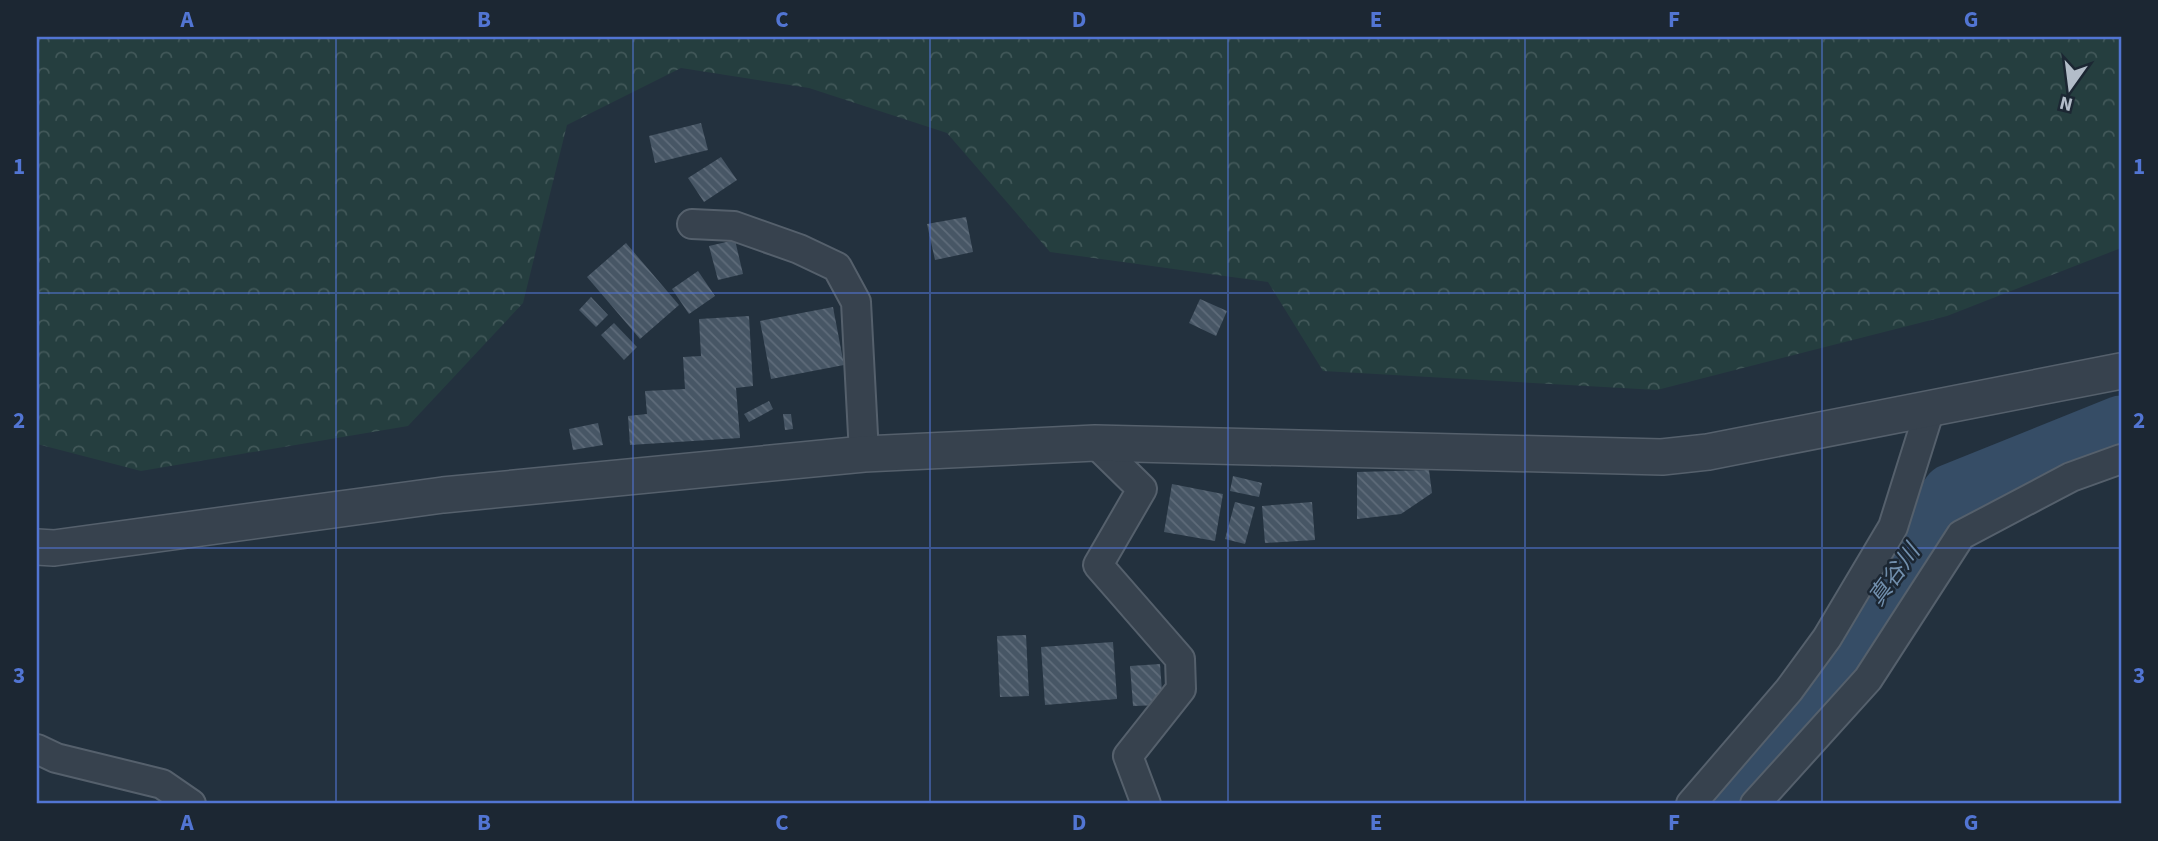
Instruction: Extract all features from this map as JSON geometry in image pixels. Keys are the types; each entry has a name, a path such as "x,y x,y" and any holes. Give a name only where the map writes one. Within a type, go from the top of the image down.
{"street":[{"path":"692,224 734,226 799,248 837,267 856,302 864,454"},
{"path":"37,547 54,548 443,495 864,454 1095,443 1662,457 1708,452 2121,371"},
{"path":"1691,804 1789,690 1827,638 1893,527 1930,409"},
{"path":"1095,443 1142,489 1098,565 1180,659 1181,689 1128,756 1146,804"},
{"path":"1755,804 1868,679 1961,535 2071,477 2121,458"},
{"path":"37,749 56,758 162,784 191,804"}],"green space":[{"path":"37,37 2121,37 2121,248 1947,316 1657,390 1323,371 1268,282 1050,252 947,133 809,88 681,68 567,125 523,303 408,426 141,471 37,444"}],"building":[{"path":"701,123 708,150 655,163 649,136"},
{"path":"721,157 737,180 704,202 688,178"},
{"path":"966,217 973,252 935,260 927,224"},
{"path":"735,240 743,274 718,280 709,246"},
{"path":"626,243 679,305 640,339 587,277"},
{"path":"698,271 715,296 689,314 672,289"},
{"path":"591,297 608,315 596,327 579,310"},
{"path":"1200,299 1227,311 1216,336 1189,323"},
{"path":"833,307 844,365 771,379 760,321"},
{"path":"749,316 753,386 736,388 740,438 630,445 628,416 647,414 645,391 685,389 683,357 701,356 699,319"},
{"path":"614,323 637,347 624,360 601,335"},
{"path":"769,401 773,409 749,422 744,414"},
{"path":"783,414 791,414 793,429 785,430"},
{"path":"598,423 603,445 573,450 569,429"},
{"path":"1429,470 1432,493 1401,514 1357,519 1357,472"},
{"path":"1233,476 1262,483 1259,497 1230,491"},
{"path":"1172,484 1223,494 1215,541 1164,532"},
{"path":"1235,502 1255,507 1245,544 1225,539"},
{"path":"1312,502 1315,540 1265,543 1262,506"},
{"path":"1026,635 1029,696 1000,697 997,636"},
{"path":"1113,642 1117,699 1045,705 1041,647"},
{"path":"1160,664 1163,705 1133,706 1130,666"}],"waterway":[{"name":"真谷川","path":"1728,804 1824,677 1865,613 1952,494 2121,426"}]}
